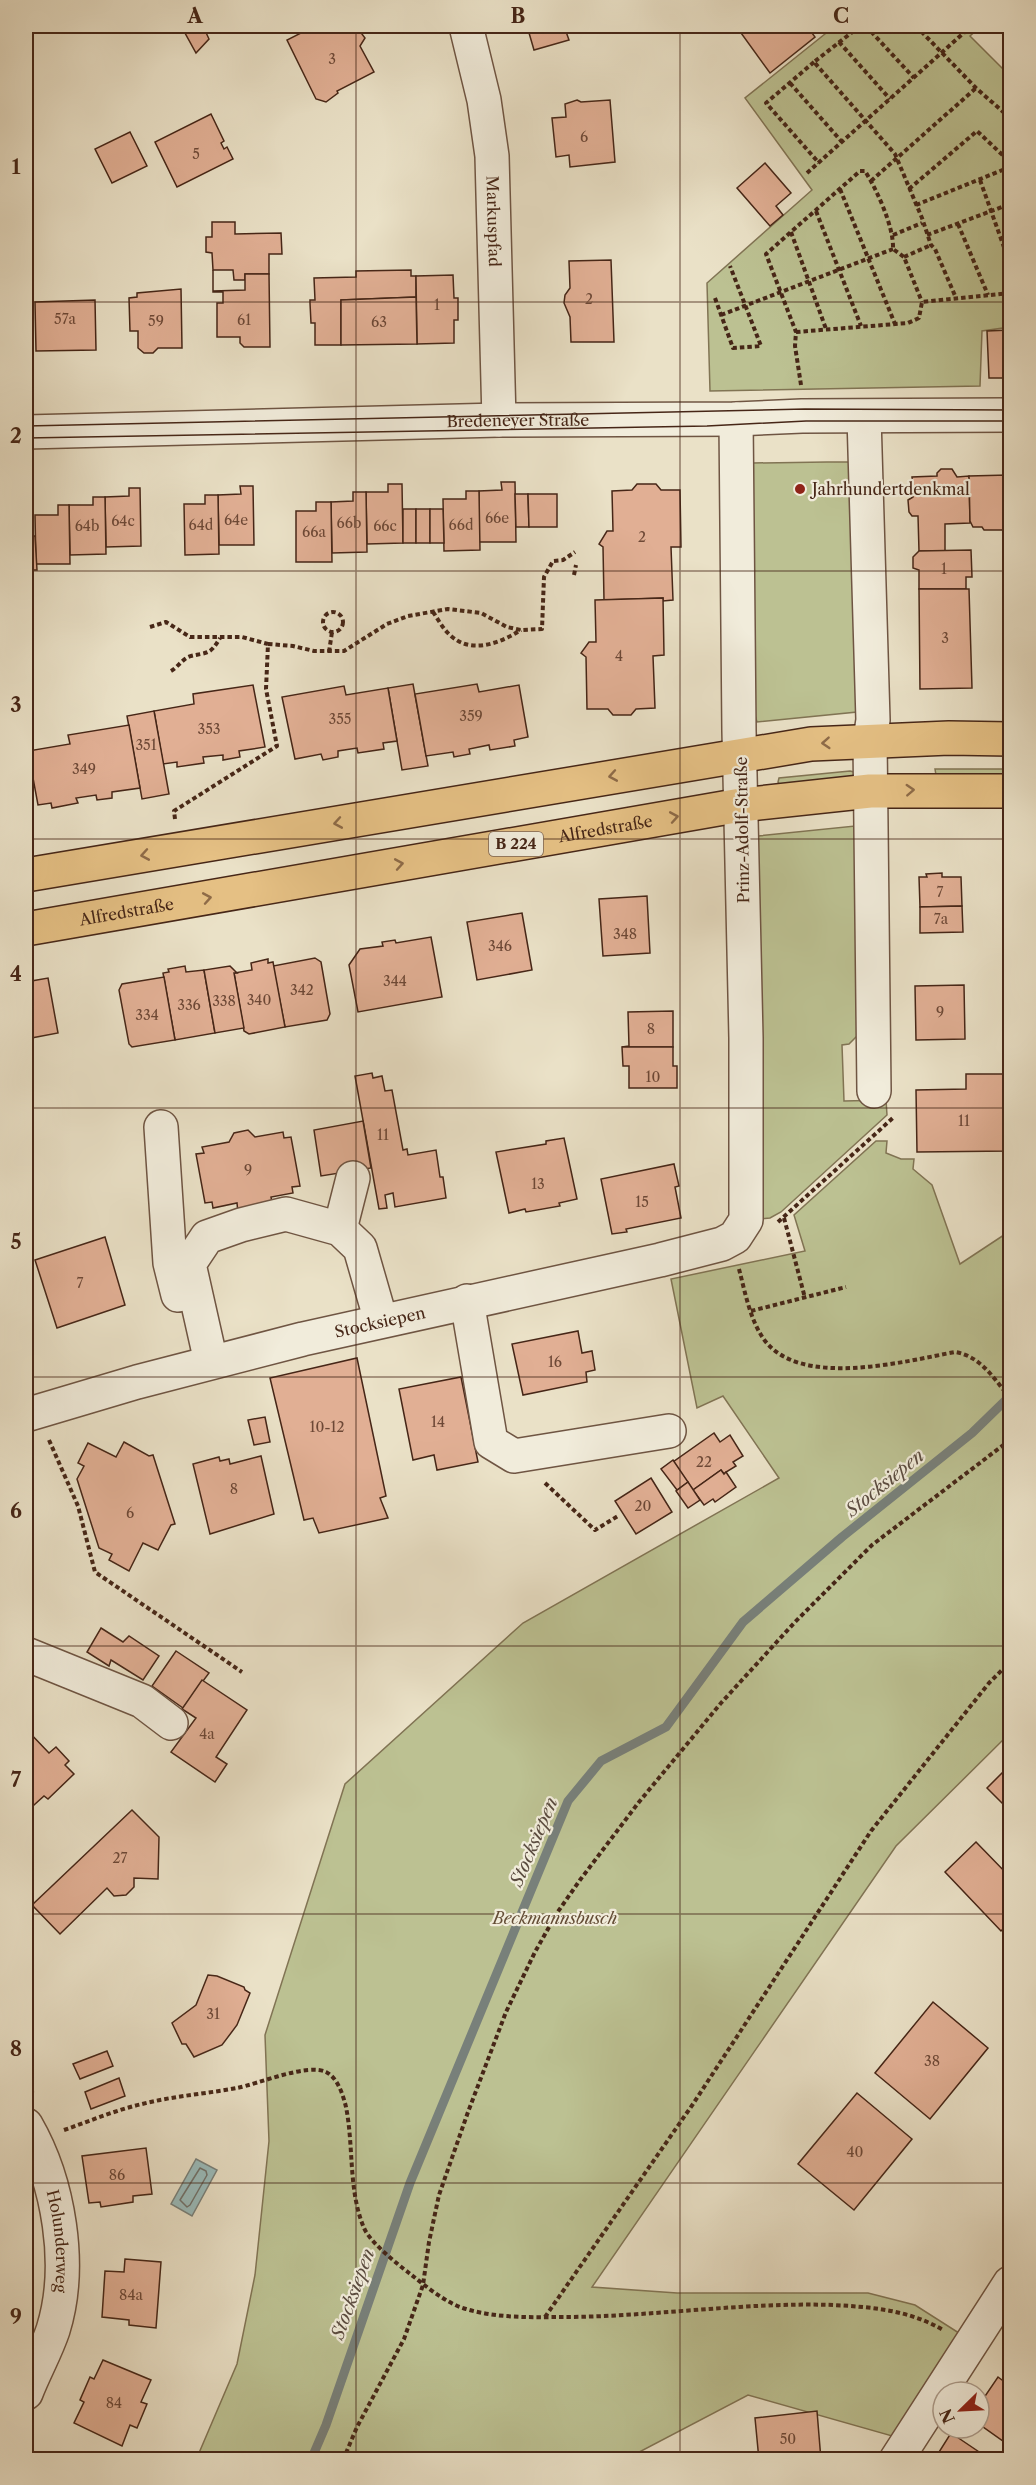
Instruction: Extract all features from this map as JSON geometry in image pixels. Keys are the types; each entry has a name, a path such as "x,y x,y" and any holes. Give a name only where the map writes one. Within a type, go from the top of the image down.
{"main road":[{"path":"26,875 812,744 1011,739"},
{"name":"Alfredstraße","path":"26,929 741,805 870,791 1011,791"}],"street":[{"name":"Markuspfad","path":"466,26 484,100 492,156 499,420"},
{"name":"Bredeneyer Straße","path":"26,432 499,420 1011,415"},
{"path":"864,417 867,451 873,720 870,741 870,791 874,1091"},
{"name":"Prinz-Adolf-Straße","path":"735,1237 746,1220 746,1038 736,419"},
{"path":"161,1127 170,1263 203,1364"},
{"path":"340,1230 353,1178"},
{"path":"203,1364 189,1264 207,1237 241,1225 286,1214 340,1230 360,1248 381,1322"},
{"name":"Stocksiepen","path":"36,1424 203,1364 467,1301 660,1260 722,1244 735,1237"},
{"path":"467,1301 491,1442 514,1456 669,1431"},
{"path":"26,1654 142,1701 171,1723"},
{"name":"Holunderweg","path":"26,2393 53,2329 63,2274 60,2224 30,2132"},
{"path":"896,2460 1011,2283"}],"path":[{"path":"819,163 766,103 860,26"},
{"path":"866,26 914,78"},
{"path":"916,26 976,88 1011,118"},
{"path":"962,26 967,30"},
{"path":"807,173 973,26"},
{"path":"839,42 890,99"},
{"path":"814,62 896,158 931,245 935,249 956,298"},
{"path":"790,83 842,142"},
{"path":"871,181 976,88"},
{"path":"909,189 977,131 1011,162"},
{"path":"916,205 1011,167"},
{"path":"799,370 795,346 796,332 766,254 862,170 871,181 893,235 893,249"},
{"path":"980,180 1011,264"},
{"path":"840,189 896,324"},
{"path":"927,235 1011,204"},
{"path":"816,211 861,326"},
{"path":"893,235 922,223"},
{"path":"958,224 988,295"},
{"path":"791,232 826,329"},
{"path":"904,257 931,245"},
{"path":"721,315 893,249"},
{"path":"796,332 896,324 915,321 919,318 922,302 904,257 893,249"},
{"path":"715,298 733,348 761,346 730,266"},
{"path":"922,302 1011,293"},
{"path":"150,627 166,622 190,637 242,637 268,644 329,652 344,651 387,624 408,616 448,609 481,613 507,627 521,630 542,629 544,577 553,561 563,560 575,552"},
{"path":"574,575 576,566"},
{"path":"335,612 342,616 343,626 339,631 332,632 326,629 323,622 326,615 335,612"},
{"path":"432,612 450,636 467,644 498,644 521,630"},
{"path":"329,652 332,632"},
{"path":"171,671 191,656 206,654 214,648 220,638"},
{"path":"177,829 174,811 278,746 266,689 268,644"},
{"path":"874,1091 893,1096 894,1118 784,1217 760,1232 735,1237 739,1269 755,1325 764,1340 776,1351 807,1364 862,1369 956,1352 973,1357 1011,1398"},
{"path":"784,1217 805,1298"},
{"path":"751,1311 846,1287"},
{"path":"36,1424 69,1483 78,1506 95,1572 242,1672"},
{"path":"343,2460 357,2427 404,2339 423,2284 439,2195 506,2012 535,1952 580,1880 639,1802 721,1703 795,1622 872,1545 1011,1440"},
{"path":"528,1455 535,1474 595,1530 618,1516"},
{"path":"545,2317 693,2104 871,1831 989,1683 1011,1662"},
{"path":"30,2132 141,2104 237,2088 281,2075 318,2070 327,2073 342,2092 346,2107 357,2206 365,2230 397,2264 423,2284 464,2308 486,2314 607,2317 758,2305 850,2306 905,2313 928,2321 969,2346"},
{"path":"26,2456 30,2460"}],"green space":[{"path":"835,26 981,26 970,36 1010,76 1010,327 982,331 980,386 710,391 707,283 812,190 745,98"},
{"path":"860,462 857,712 757,722 754,712 753,463"},
{"path":"935,769 1010,769 1010,776 936,775"},
{"path":"854,772 853,778 780,785 778,782 779,778"},
{"path":"855,826 860,1033 849,1044 842,1045 844,1101 886,1100 887,1115 781,1212 770,1218 760,1219 758,836"},
{"name":"Beckmannsbusch","path":"876,1141 887,1141 886,1153 901,1159 914,1159 913,1169 932,1185 960,1264 1010,1231 1010,1733 896,1846 592,2287 677,2293 868,2293 915,2305 959,2333 892,2436 748,2395 626,2459 196,2460 237,2364 255,2275 269,2141 265,2035 345,1784 523,1623 779,1478 723,1396 697,1408 671,1279 805,1251 794,1215"}],"water":[{"path":"196,2159 217,2170 192,2216 171,2204"}],"building":[{"path":"203,26 209,39 196,53 185,33"},
{"path":"302,26 350,26 353,31 359,30 365,38 360,46 374,72 337,91 338,93 326,102 316,99 287,40 305,31"},
{"path":"527,26 564,26 569,40 534,50"},
{"path":"736,26 807,26 815,37 770,73"},
{"path":"577,100 581,102 610,100 615,162 570,167 569,155 556,157 552,118 566,117 565,104"},
{"path":"211,114 224,141 221,143 224,149 227,147 233,159 177,187 155,142"},
{"path":"130,132 147,166 112,183 95,149"},
{"path":"765,163 791,193 776,206 783,215 770,226 737,188"},
{"path":"212,222 235,222 235,234 281,233 282,254 269,254 269,274 245,274 245,280 234,280 233,270 213,270 212,253 206,252 206,237 212,237"},
{"path":"611,260 614,342 571,342 570,317 564,303 565,295 570,288 569,261"},
{"path":"411,270 411,276 416,276 416,297 341,300 341,345 315,345 315,323 311,323 310,303 310,300 315,300 314,278 356,277 356,271"},
{"path":"245,274 269,274 270,347 244,347 240,343 240,337 217,337 217,303 223,303 223,292 213,291 245,290"},
{"path":"453,275 454,298 458,298 458,320 454,320 454,343 417,344 416,276"},
{"path":"181,289 182,348 158,348 153,353 144,353 138,348 138,331 130,331 129,298 137,297 137,293"},
{"path":"416,297 417,344 341,345 341,300"},
{"path":"95,300 96,350 36,351 35,302"},
{"path":"1010,330 1010,378 989,378 987,331"},
{"path":"941,469 952,469 957,477 969,476 970,523 945,524 945,551 919,551 918,516 912,516 909,512 908,500 913,497 912,477 937,476"},
{"path":"1008,475 1010,475 1010,534 1009,534"},
{"path":"1008,475 1009,530 984,530 982,527 973,527 970,521 969,476"},
{"path":"501,482 515,482 516,542 479,542 479,491 502,490"},
{"path":"388,484 402,484 403,543 367,544 366,492 388,492"},
{"path":"637,484 656,484 661,490 680,490 681,547 671,547 673,600 663,601 663,598 604,600 603,547 599,544 607,531 613,531 612,491 632,490"},
{"path":"240,486 253,486 254,545 219,545 218,495 241,494"},
{"path":"129,488 140,488 141,546 106,547 105,497 129,496"},
{"path":"466,491 479,491 480,550 444,551 443,499 466,499"},
{"path":"353,492 366,492 367,552 332,553 331,502 353,501"},
{"path":"515,494 528,494 529,527 516,527"},
{"path":"528,494 557,494 557,527 529,527"},
{"path":"205,495 218,495 219,554 185,555 184,504 205,504"},
{"path":"93,497 105,497 106,554 70,555 69,505 93,505"},
{"path":"316,502 331,502 332,562 296,562 296,511 316,511"},
{"path":"58,505 69,505 70,564 36,564 35,515 58,515"},
{"path":"403,509 416,509 416,543 403,543"},
{"path":"416,509 430,509 430,543 416,543"},
{"path":"430,509 443,509 444,543 430,543"},
{"path":"26,536 35,536 37,570 26,570"},
{"path":"971,550 972,577 966,577 966,589 919,589 919,570 913,568 913,557 919,551"},
{"path":"919,589 969,589 972,688 920,689"},
{"path":"663,598 664,655 653,656 655,708 636,709 631,715 613,715 608,709 587,709 586,657 581,653 589,642 596,642 595,600"},
{"path":"413,684 428,766 402,770 388,688"},
{"path":"477,684 479,692 519,685 528,737 514,740 515,746 490,750 489,745 469,749 470,754 454,757 453,752 426,756 415,694"},
{"path":"253,685 265,747 239,751 240,757 223,760 223,755 203,757 204,763 177,767 177,762 163,764 154,711 194,704 193,694"},
{"path":"344,686 346,695 388,688 397,741 383,743 384,749 358,753 357,748 338,751 338,757 323,760 321,754 295,759 282,697"},
{"path":"154,711 169,794 142,799 127,716"},
{"path":"129,725 140,788 112,792 112,798 97,800 96,795 76,798 78,803 52,808 51,803 38,805 28,751 70,744 68,735"},
{"path":"942,873 942,877 961,877 962,906 920,907 919,877"},
{"path":"647,896 650,953 603,956 599,899"},
{"path":"962,906 963,932 920,933 920,907"},
{"path":"522,913 532,970 477,980 467,922"},
{"path":"431,937 442,997 358,1012 349,965 360,949 383,946 382,942 395,940 396,943"},
{"path":"315,958 321,962 330,1014 327,1020 285,1027 273,966"},
{"path":"268,959 268,963 273,962 285,1027 249,1034 244,1031 234,973 252,970 251,963"},
{"path":"185,966 186,972 204,970 215,1033 175,1040 163,973 169,972 168,969"},
{"path":"230,966 237,973 234,973 244,1028 215,1033 204,970"},
{"path":"164,977 175,1040 132,1047 129,1044 119,990 122,984"},
{"path":"48,978 58,1033 26,1039 26,982"},
{"path":"964,985 965,1039 916,1040 915,986"},
{"path":"673,1011 673,1047 622,1047 629,1046 628,1012"},
{"path":"622,1047 673,1047 673,1066 677,1066 677,1088 629,1088 629,1066 623,1066"},
{"path":"372,1073 373,1078 382,1076 385,1091 392,1090 403,1150 407,1149 408,1155 436,1150 446,1198 395,1207 393,1193 385,1195 387,1208 379,1209 355,1076"},
{"path":"966,1074 1010,1074 1010,1151 917,1152 916,1090 966,1089"},
{"path":"363,1121 371,1168 321,1176 314,1130"},
{"path":"248,1130 255,1137 283,1132 284,1138 291,1137 300,1186 292,1187 293,1193 271,1197 273,1207 238,1213 237,1203 213,1208 212,1202 205,1203 196,1154 204,1153 202,1147 229,1142 234,1133"},
{"path":"564,1138 577,1199 559,1203 560,1206 509,1213 496,1152 546,1144 546,1141"},
{"path":"674,1164 679,1186 675,1187 681,1218 612,1234 601,1179"},
{"path":"105,1237 125,1305 57,1328 35,1260"},
{"path":"578,1331 582,1353 592,1351 595,1370 586,1372 587,1382 523,1395 512,1344"},
{"path":"357,1358 386,1496 380,1498 388,1518 319,1533 313,1518 304,1520 270,1378"},
{"path":"461,1377 478,1462 437,1470 434,1455 413,1460 399,1389"},
{"path":"265,1417 270,1442 254,1445 248,1420"},
{"path":"714,1433 720,1442 730,1435 743,1456 733,1462 736,1466 724,1474 721,1470 693,1490 673,1462"},
{"path":"124,1442 149,1456 153,1455 175,1524 171,1525 158,1550 143,1543 129,1571 109,1560 112,1554 99,1548 77,1479 84,1466 78,1463 88,1443 116,1457"},
{"path":"261,1456 274,1514 210,1534 193,1464 219,1457 220,1461 229,1459 230,1464"},
{"path":"673,1460 688,1482 677,1490 661,1469"},
{"path":"721,1470 724,1474 726,1472 736,1487 715,1502 713,1499 704,1505 693,1490"},
{"path":"651,1478 672,1512 636,1534 615,1501"},
{"path":"688,1482 700,1500 688,1508 676,1491"},
{"path":"101,1628 123,1642 129,1636 159,1656 143,1680 111,1660 109,1666 87,1652"},
{"path":"176,1651 209,1673 183,1708 152,1686"},
{"path":"202,1680 247,1710 216,1757 227,1764 215,1782 171,1752 196,1718 182,1709"},
{"path":"26,1716 33,1724 27,1730 49,1753 56,1747 69,1761 65,1765 74,1774 48,1799 44,1796 34,1805 31,1802 26,1807"},
{"path":"1010,1765 1010,1811 987,1788"},
{"path":"132,1810 159,1837 158,1879 134,1878 134,1887 126,1895 114,1896 107,1888 60,1934 32,1905"},
{"path":"976,1842 1010,1877 1010,1922 1001,1931 945,1872"},
{"path":"208,1975 217,1976 244,1987 250,1993 237,2025 222,2045 194,2057 186,2044 182,2044 172,2023 196,2005"},
{"path":"933,2002 988,2048 930,2119 875,2073"},
{"path":"107,2051 113,2066 80,2079 73,2064"},
{"path":"119,2078 125,2096 91,2109 85,2092"},
{"path":"857,2093 912,2139 854,2210 798,2164"},
{"path":"146,2148 152,2194 133,2196 133,2202 101,2207 100,2202 89,2203 82,2156"},
{"path":"125,2259 161,2262 156,2328 129,2325 129,2320 102,2317 105,2271 124,2272"},
{"path":"103,2360 151,2380 141,2402 147,2404 137,2428 130,2425 122,2446 74,2423 84,2402 80,2400 90,2377 94,2379"},
{"path":"998,2377 1010,2386 1010,2446 991,2433 991,2387"},
{"path":"817,2411 821,2460 759,2460 755,2418"},
{"path":"947,2440 961,2440 991,2460 934,2460"}],"waterway":[{"name":"Stocksiepen","path":"311,2460 326,2425 410,2183 568,1801 601,1761 666,1727 743,1622 842,1537 972,1433 1010,1396"}],"tram line":[{"path":"26,426 805,409 1010,410"},
{"path":"26,438 707,426 806,421 1010,421"}],"place":[{"name":"Jahrhundertdenkmal","path":"800,489"}]}
